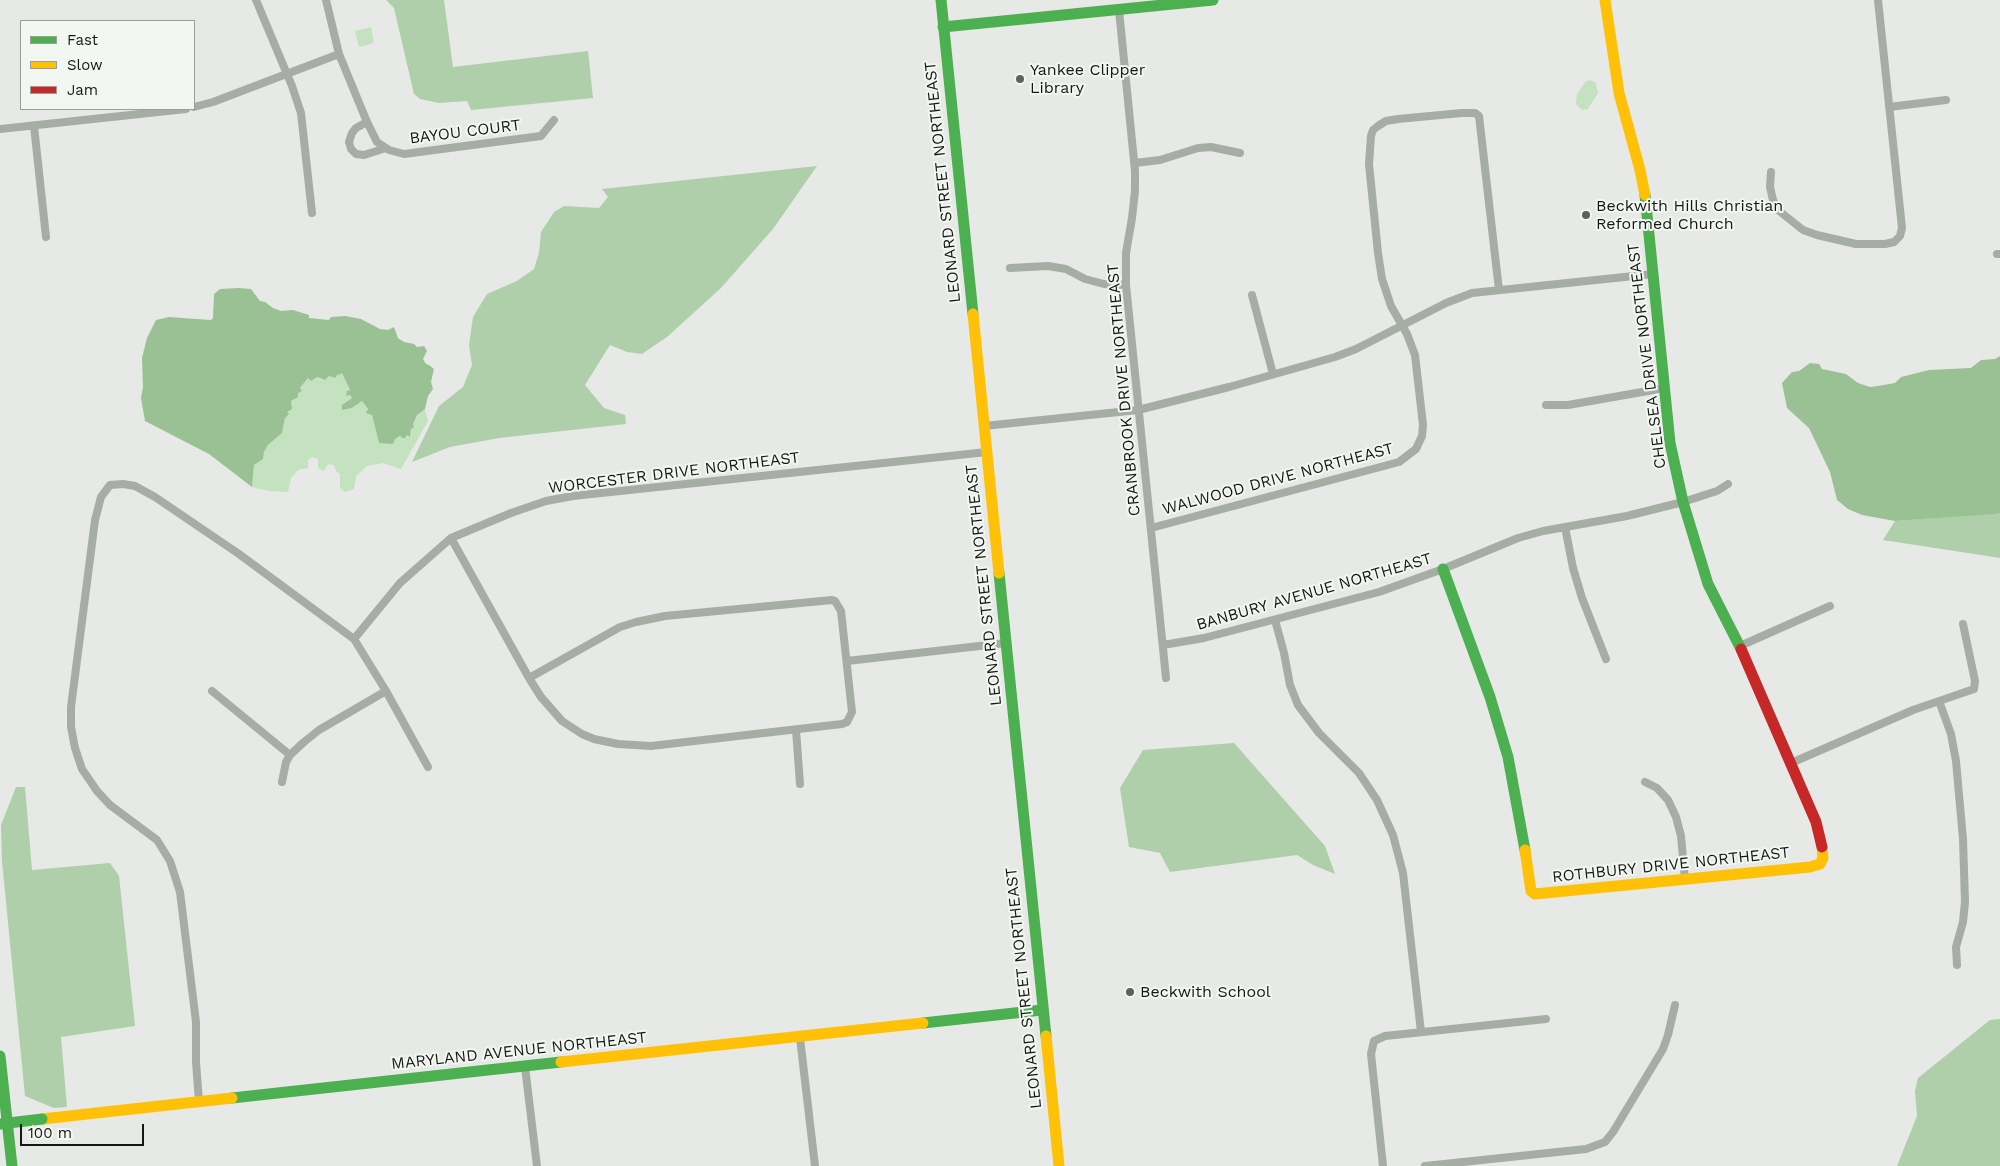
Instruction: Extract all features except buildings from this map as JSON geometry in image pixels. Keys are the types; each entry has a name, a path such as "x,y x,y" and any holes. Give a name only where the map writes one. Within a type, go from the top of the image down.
{"main road":[{"name":"LEONARD STREET NORTHEAST","path":"941,0 1058,1166"},
{"path":"943,27 1213,0"},
{"name":"CHELSEA DRIVE NORTHEAST","path":"1605,0 1619,93 1640,170 1653,274 1670,444 1683,502 1708,584 1740,646 1822,838 1823,858 1820,864"},
{"name":"ROTHBURY DRIVE NORTHEAST","path":"1443,570 1490,697 1508,754 1520,815 1531,891 1535,894 1541,894 1810,868 1820,864"},
{"name":"MARYLAND AVENUE NORTHEAST","path":"0,1124 800,1038 1042,1010"},
{"path":"0,1056 12,1166"}],"street":[{"path":"256,0 301,113 312,212"},
{"name":"BAYOU COURT","path":"326,0 338,54 377,142 386,148 404,154 541,136 554,120"},
{"path":"1771,172 1770,187 1778,210 1803,230 1856,244 1885,244 1894,242 1900,236 1902,228 1878,0"},
{"name":"CRANBROOK DRIVE NORTHEAST","path":"1118,10 1134,164 1135,191 1132,220 1126,248 1126,285 1166,678"},
{"path":"195,107 213,102 286,72 338,54"},
{"path":"1889,107 1946,100"},
{"path":"0,130 177,110"},
{"path":"1402,326 1385,289 1378,253 1369,167 1369,151 1373,130 1383,123 1398,119 1475,112 1481,120 1499,290"},
{"path":"367,122 356,128 352,133 351,149 356,154 364,155 386,148"},
{"path":"34,126 46,237"},
{"path":"1134,164 1160,160 1198,148 1211,147 1240,153"},
{"path":"1010,268 1048,266 1066,269 1085,279 1104,284 1126,285"},
{"path":"984,426 1138,410 1273,374 1343,354 1365,345 1457,298 1472,293 1653,274"},
{"path":"1252,295 1273,374"},
{"name":"WALWOOD DRIVE NORTHEAST","path":"1151,528 1399,462 1411,455 1421,440 1423,425 1415,355 1402,326"},
{"path":"1546,406 1568,405 1665,388"},
{"name":"WORCESTER DRIVE NORTHEAST","path":"354,639 400,583 451,538 511,513 546,501 573,496 987,452"},
{"path":"199,1102 196,1022 180,892 170,861 157,840 110,805 97,791 82,770 71,727 71,707 95,520 102,497 110,486 116,484 135,486 178,512 246,559 354,639 386,691 428,767"},
{"name":"BANBURY AVENUE NORTHEAST","path":"1163,645 1199,640 1387,589 1443,570 1518,538 1627,516 1683,502 1717,491 1728,484"},
{"path":"1566,527 1577,581 1588,617 1606,659"},
{"path":"451,538 529,678 550,710 562,721 594,739 618,744 651,746 796,730 847,722 852,712 841,611 835,601 832,600 665,616 636,622 620,627 529,678"},
{"path":"1740,646 1830,606"},
{"path":"1275,620 1290,685 1298,705 1320,733 1359,773 1377,800 1393,835 1401,863 1405,888 1421,1032"},
{"path":"1791,763 1913,710 1966,693 1975,687 1963,624"},
{"path":"847,661 1006,643"},
{"path":"282,782 286,762 290,755 319,730 386,691"},
{"path":"212,692 290,755"},
{"path":"1939,701 1953,743 1963,840 1965,902 1963,922 1956,947 1957,965"},
{"path":"796,730 800,784"},
{"path":"1645,782 1657,788 1668,800 1676,817 1681,836 1685,880"},
{"path":"1424,1166 1504,1162 1586,1149 1605,1142 1663,1049 1675,1005"},
{"path":"1384,1166 1371,1054 1374,1041 1384,1036 1546,1020"},
{"path":"800,1038 815,1166"},
{"path":"525,1067 537,1166"}],"shaded area":[{"path":"386,0 444,0 453,67 588,51 593,98 471,110 467,101 439,103 420,99 414,94 394,8"},
{"path":"371,27 374,43 359,47 355,31"},
{"path":"1590,80 1596,83 1598,93 1588,109 1582,110 1576,104 1577,94 1586,81"},
{"path":"817,166 773,229 721,288 667,337 642,354 627,352 610,345 585,385 604,408 625,415 626,424 499,438 450,447 412,462 439,406 463,387 472,365 469,345 473,317 487,294 517,281 534,269 539,253 541,232 554,212 564,206 599,208 608,197 602,189"},
{"path":"220,289 251,289 260,301 281,311 293,310 309,315 309,318 329,320 331,317 345,316 361,319 380,329 388,330 394,327 398,338 404,342 414,344 417,347 424,346 427,351 423,359 426,364 434,369 431,382 433,389 428,396 425,409 417,415 410,437 407,435 405,438 402,438 400,436 395,439 393,444 379,443 372,415 366,413 368,409 362,401 352,408 342,410 342,405 352,398 350,395 346,396 347,391 350,390 342,373 338,374 335,378 329,376 325,380 317,377 311,381 308,378 300,388 302,391 298,393 298,397 291,401 292,409 287,412 289,414 285,418 282,433 268,445 263,459 254,465 252,487 209,454 145,421 141,398 143,387 142,358 147,338 156,320 169,317 211,320 213,318 214,294"},
{"path":"2000,356 2000,513 1995,514 1895,521 1862,515 1848,509 1837,500 1830,472 1809,428 1787,408 1782,383 1792,372 1799,371 1810,363 1819,364 1822,369 1846,374 1858,383 1870,387 1895,383 1901,377 1929,370 1971,368 1981,360 1995,359"},
{"path":"338,373 342,373 350,390 346,396 350,395 352,398 343,405 342,410 352,408 362,401 372,415 379,443 407,435 417,415 425,409 428,421 401,469 383,463 367,466 356,476 354,489 345,492 340,487 340,474 336,471 334,465 328,464 324,471 318,468 318,459 312,457 308,460 308,468 298,470 291,478 288,492 269,491 252,487 254,465 263,459 268,445 282,433 291,401 308,378 317,377 322,380 329,376 334,378"},
{"path":"2000,513 2000,558 1883,540 1895,521"},
{"path":"1234,743 1325,846 1335,874 1313,865 1297,855 1170,872 1160,853 1129,847 1120,788 1143,750"},
{"path":"16,787 25,787 32,870 110,863 119,876 135,1026 61,1037 67,1107 54,1108 25,1096 2,861 1,825"},
{"path":"2000,1019 2000,1166 1897,1166 1917,1116 1915,1091 1918,1078 1990,1020"}],"traffic: fast":[{"path":"941,0 973,314"},
{"path":"943,27 1213,0"},
{"path":"1645,195 1670,443 1683,502 1708,584 1741,649"},
{"path":"1443,569 1490,697 1508,757 1525,850"},
{"path":"999,573 1046,1036"},
{"path":"923,1023 1042,1010"},
{"path":"0,1056 12,1166"},
{"path":"232,1098 561,1062"},
{"path":"0,1124 42,1119"}],"traffic: slow":[{"path":"1605,0 1619,93 1645,195"},
{"path":"973,314 999,573"},
{"path":"1525,850 1531,891 1535,894 1810,867 1820,864 1823,858 1822,847"},
{"path":"561,1062 923,1023"},
{"path":"1046,1036 1059,1166"},
{"path":"42,1119 232,1098"}],"traffic: jam":[{"path":"1741,649 1816,822 1822,847"}],"place":[{"name":"Yankee Clipper Library","path":"1020,79"},
{"name":"Beckwith Hills Christian Reformed Church","path":"1586,215"},
{"name":"Beckwith School","path":"1130,992"}]}
